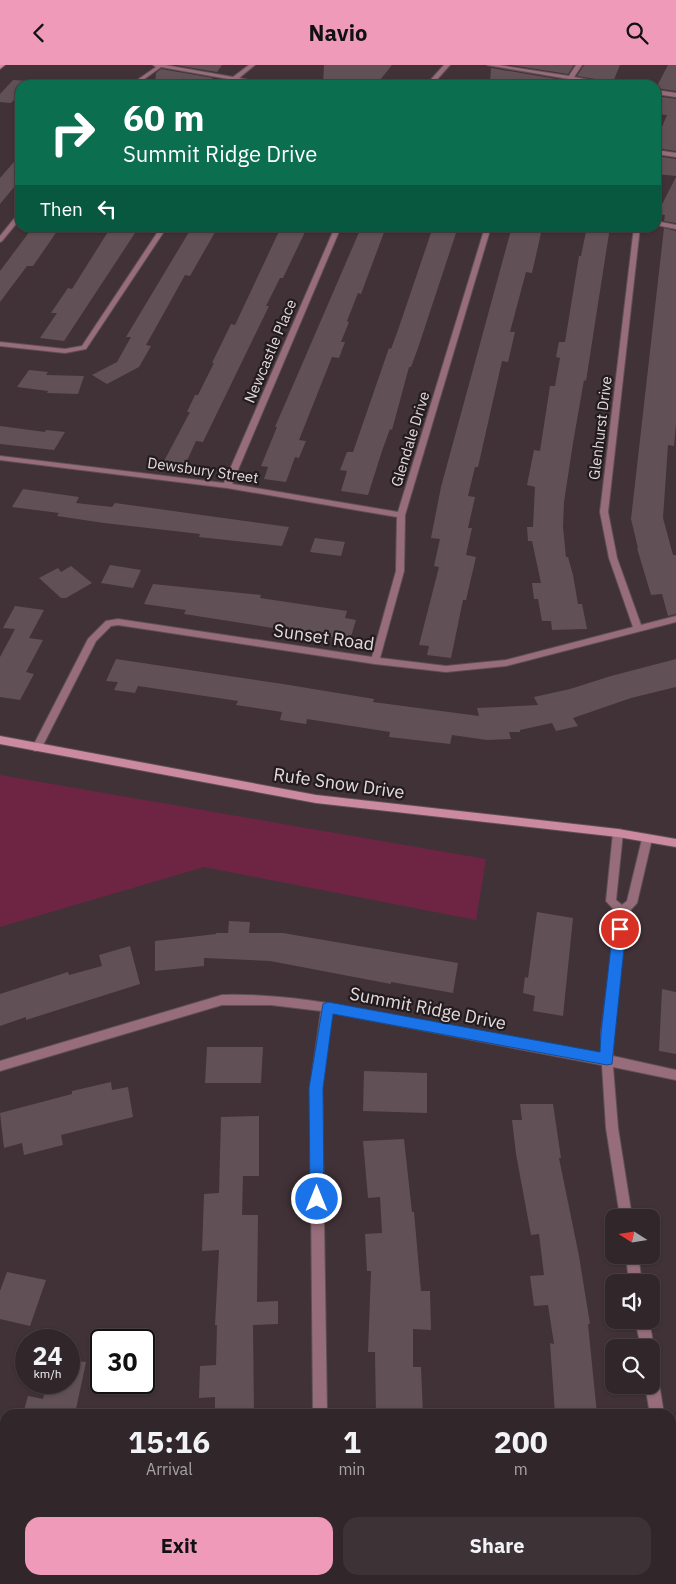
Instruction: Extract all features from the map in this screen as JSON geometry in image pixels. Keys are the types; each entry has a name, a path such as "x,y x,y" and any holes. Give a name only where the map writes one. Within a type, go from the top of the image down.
{"main road":[{"name":"Rufe Snow Drive","path":"0,740 316,799 618,833 676,843"}],"street":[{"path":"139,80 158,65 245,80"},
{"path":"235,78 252,65"},
{"path":"433,80 446,65"},
{"path":"490,65 583,80"},
{"path":"571,78 580,65"},
{"path":"661,93 676,95"},
{"path":"661,153 676,155"},
{"path":"0,239 15,221"},
{"path":"661,224 676,227"},
{"path":"0,344 65,351 84,348 161,232"},
{"name":"Newcastle Place","path":"227,486 336,232"},
{"name":"Glendale Drive","path":"375,661 400,571 401,515 486,232"},
{"name":"Glenhurst Drive","path":"636,232 604,511 613,558 638,628"},
{"name":"Dewsbury Street","path":"0,457 227,486 401,515"},
{"name":"Sunset Road","path":"37,748 92,639 109,623 118,622 375,661 446,669 506,663 676,619"},
{"path":"618,833 611,901 622,912"},
{"path":"625,1209 612,1128 607,1033 622,912 632,903 647,839"},
{"name":"Summit Ridge Drive","path":"0,1066 222,999 251,997 328,1008 607,1059 676,1075"},
{"path":"320,1409 316,1088 328,1008"},
{"path":"654,1394 656,1409"}],"shaded area":[{"path":"0,775 486,859 476,920 204,867 0,927"}],"building":[{"path":"176,65 222,65 217,72"},
{"path":"324,65 392,65 380,80 323,80"},
{"path":"511,65 574,65 568,74"},
{"path":"584,65 620,65 614,80 577,76"},
{"path":"668,65 676,65 676,91 661,89 660,80"},
{"path":"491,68 562,80 490,80"},
{"path":"161,69 213,78 212,80 155,80 156,73"},
{"path":"15,80 15,99 11,103 0,102 0,94"},
{"path":"661,97 676,99 676,151 661,149 661,129 667,115 661,114"},
{"path":"661,157 676,159 676,176 661,174"},
{"path":"15,161 15,186 0,204 0,178"},
{"path":"676,177 676,223 664,221 665,215 661,214 661,206"},
{"path":"664,228 676,231 676,423 674,446 668,445 663,518 673,555 676,555 676,614 668,616 662,594 651,595 637,548 631,519"},
{"path":"29,232 57,232 33,266 27,266 0,302 0,271"},
{"path":"108,232 136,232 64,341 40,338 57,313 51,313 68,288 72,289"},
{"path":"189,232 215,232 190,276 185,275 146,345 151,346 139,367 107,384 92,375 117,362 131,337 126,337"},
{"path":"279,232 305,232 283,278 280,278 266,306 269,306 203,442 196,441 185,465 163,463 190,412 187,412 195,395 198,395 214,363 212,363 231,324 235,325"},
{"path":"359,232 384,232 361,294 358,293 347,321 349,322 341,342 345,342 339,358 332,357 299,440 306,441 299,458 295,457 286,482 264,479 268,467 261,466 277,427 275,427"},
{"path":"431,232 456,232 418,348 411,367 409,367 392,430 390,429 368,495 341,491 347,471 340,470 347,452 353,452 389,348 391,349"},
{"path":"510,232 541,233 532,273 526,272 510,332 515,332 508,362 502,361 478,467 475,467 468,496 475,497 468,528 472,528 466,555 476,557 466,600 463,600 451,658 427,655 429,646 419,645 439,567 434,566 440,539 431,538 441,487"},
{"path":"586,232 609,232 586,381 584,380 564,502 563,527 566,557 568,557 573,575 578,604 582,604 587,629 552,630 551,621 542,621 538,599 534,599 532,583 541,583 532,541 528,541 527,527 533,527 535,487 527,485 534,450 540,451 550,386 555,386 560,358 556,357 559,342 565,342 579,256 581,256"},
{"path":"29,370 48,372 46,375 84,376 78,394 47,393 48,391 17,387"},
{"path":"0,426 45,432 46,430 65,432 54,450 0,444"},
{"path":"23,489 79,497 76,503 112,507 115,503 289,527 282,546 199,537 200,534 104,523 57,516 59,513 12,507"},
{"path":"315,538 345,542 341,556 310,552"},
{"path":"110,565 141,570 133,588 101,583"},
{"path":"71,566 92,583 66,598 61,598 39,578 58,568 61,572"},
{"path":"153,584 261,595 260,598 347,611 345,618 356,620 350,640 184,614 186,610 144,604"},
{"path":"15,606 44,610 29,638 43,640 26,672 34,674 20,700 0,697 0,657 15,629 3,628"},
{"path":"116,659 374,699 373,702 479,716 477,708 538,705 534,697 570,689 676,659 676,687 631,698 573,718 578,726 556,731 552,723 520,730 520,732 509,732 511,739 487,740 452,735 450,744 389,737 390,732 307,719 306,724 280,720 282,712 236,705 238,701 138,686 135,693 114,690 118,682 106,681"},
{"path":"537,912 573,918 563,1016 533,1011 535,996 523,993 525,977 528,978"},
{"path":"229,921 250,922 249,933 283,933 458,963 453,993 391,982 391,984 270,961 204,958 204,966 155,971 155,941 228,933"},
{"path":"130,946 140,984 26,1020 26,1017 0,1026 0,994 68,972 69,975 102,966 99,955"},
{"path":"662,989 676,992 676,1054 659,1051"},
{"path":"207,1047 263,1047 261,1083 205,1083"},
{"path":"364,1071 427,1073 427,1113 363,1111"},
{"path":"111,1082 112,1090 128,1087 133,1117 61,1135 63,1145 24,1155 22,1143 4,1148 0,1113 72,1094 72,1091"},
{"path":"520,1104 553,1104 561,1158 559,1158 579,1256 590,1324 588,1324 596,1409 555,1409 550,1343 554,1344 548,1305 534,1306 530,1276 544,1275 539,1234 531,1235 516,1154 512,1120 522,1120"},
{"path":"259,1116 259,1176 243,1176 242,1215 258,1215 257,1302 278,1301 278,1324 253,1325 254,1409 215,1409 215,1397 199,1398 200,1366 216,1365 217,1325 215,1325 219,1250 202,1251 204,1194 219,1193 221,1117"},
{"path":"404,1139 412,1212 414,1212 421,1291 430,1291 431,1330 413,1329 413,1367 421,1367 423,1409 376,1409 375,1352 368,1352 371,1271 367,1271 365,1234 382,1233 380,1197 368,1198 363,1141"},
{"path":"7,1272 46,1280 30,1326 0,1319 0,1291"},
{"path":"80,1361 86,1362 80,1390"},
{"path":"44,1394 79,1394 76,1409 24,1409 28,1396 43,1399"}],"route":[{"path":"317,1199 316,1088 328,1008 607,1059 607,1033 620,929"}]}
